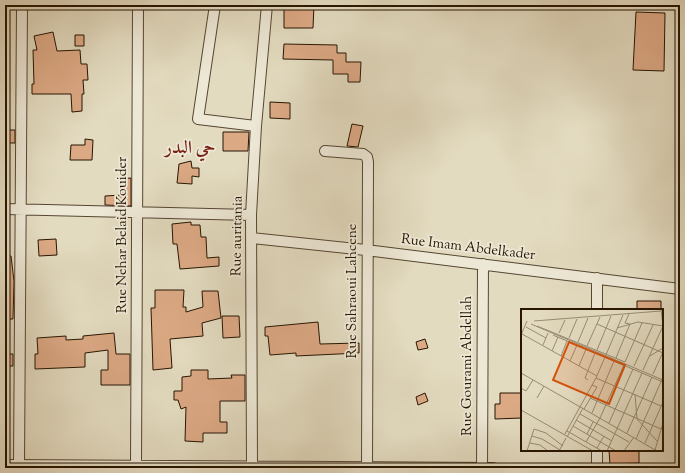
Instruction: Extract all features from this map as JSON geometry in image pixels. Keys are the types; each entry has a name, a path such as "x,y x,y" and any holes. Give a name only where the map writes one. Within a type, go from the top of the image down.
{"street":[{"path":"19,465 22,5"},
{"name":"Rue Nehar Belaid Kouider","path":"136,466 138,5"},
{"path":"215,5 198,119 256,126"},
{"name":"Rue auritania","path":"252,468 251,215 256,126 267,5"},
{"name":"Rue Sahraoui Lahcene","path":"325,151 363,154 366,157 367,467"},
{"path":"5,209 251,215"},
{"name":"Rue Imam Abdelkader","path":"251,238 366,250 680,289"},
{"name":"Rue Gourami Abdellah","path":"482,468 483,264"},
{"path":"597,278 597,309"},
{"path":"597,451 597,468"},
{"path":"5,465 252,468 493,468"}],"building":[{"path":"284,5 314,5 313,28 284,28"},
{"path":"636,12 665,13 664,71 633,70"},
{"path":"53,32 57,51 80,50 81,64 87,64 88,80 83,80 84,94 82,94 82,111 72,112 71,94 32,94 32,84 34,84 33,50 37,50 34,36"},
{"path":"75,35 84,35 84,46 75,46"},
{"path":"284,44 337,45 337,53 346,53 346,62 361,62 360,82 348,82 348,74 333,74 333,60 283,59"},
{"path":"270,102 290,103 290,119 270,118"},
{"path":"352,124 363,126 358,147 347,146"},
{"path":"5,130 15,130 15,143 5,143"},
{"path":"223,132 249,132 248,151 223,151"},
{"path":"85,139 93,140 92,160 70,160 71,145 85,145"},
{"path":"191,161 192,168 199,168 199,177 192,176 192,184 177,183 179,164"},
{"path":"131,178 131,206 105,205 105,196 122,195 120,179"},
{"path":"191,222 191,225 200,225 201,237 206,237 207,258 219,257 219,266 180,269 177,244 173,244 172,224"},
{"path":"56,239 57,255 39,256 38,240"},
{"path":"5,256 11,256 14,281 13,319 5,319"},
{"path":"155,290 184,290 183,307 186,307 186,312 203,307 202,291 218,291 221,318 202,323 203,336 170,339 172,368 153,370 151,308 155,308"},
{"path":"637,301 661,301 661,309 637,309"},
{"path":"222,316 239,316 240,337 223,338"},
{"path":"318,322 320,344 359,343 359,353 296,356 296,353 270,355 268,336 265,336 265,327"},
{"path":"114,333 116,354 130,354 130,385 101,385 101,370 108,370 108,350 85,353 85,367 35,369 35,354 38,354 37,338 66,336 66,340 83,339 83,336"},
{"path":"425,339 428,348 418,350 416,342"},
{"path":"5,354 13,354 13,366 5,366"},
{"path":"191,370 208,370 208,379 232,378 231,375 245,375 245,401 220,401 220,422 227,422 227,433 203,433 203,442 185,441 186,407 181,409 178,400 174,400 174,391 182,391 182,377 191,376"},
{"path":"425,393 428,401 418,405 416,397"},
{"path":"500,393 521,393 521,418 495,419 495,404 500,404"},
{"path":"609,451 639,451 639,463 610,464"}],"district":[{"name":"حي البدر","path":"190,149"}]}
